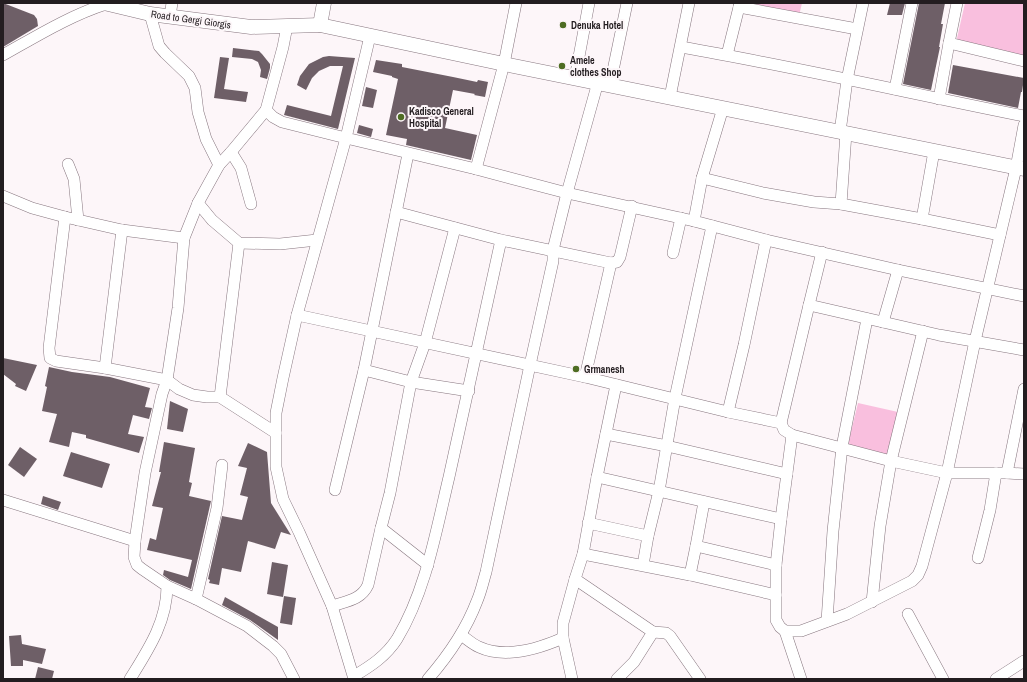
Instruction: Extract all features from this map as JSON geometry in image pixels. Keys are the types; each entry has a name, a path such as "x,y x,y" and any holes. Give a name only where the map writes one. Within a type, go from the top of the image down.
{"main road":[{"name":"Road to Gergi Giorgis","path":"105,3 150,14 171,10 251,27 320,25 504,64 1020,168"},
{"path":"320,25 324,3"}],"street":[{"name":"Road to Gergi Giorgis","path":"3,55 47,29 84,11 105,3"},
{"path":"476,169 504,64 516,3"},
{"path":"575,78 589,3"},
{"path":"428,679 438,668 461,635 477,602 486,572 553,261 553,250 566,193 604,83 627,3"},
{"path":"670,97 690,3"},
{"path":"841,204 843,132 848,80 863,3"},
{"path":"895,89 912,3"},
{"path":"939,99 957,3"},
{"path":"727,55 739,5 857,29"},
{"path":"150,14 159,46 189,76 195,88 198,112 206,140 219,165"},
{"path":"287,26 283,47 266,110 232,152 219,165 198,203 184,238 178,308 167,380 162,394 145,474 134,557 137,565 142,570 167,586 196,599 247,626 281,654 294,679"},
{"path":"370,36 346,138 297,315 276,413 276,467 283,499 332,606 354,677 373,665 386,654 396,639 407,621 428,565 469,391 501,240"},
{"path":"949,43 1024,61"},
{"path":"680,47 727,55 1024,116"},
{"path":"694,221 702,178 723,108"},
{"path":"266,110 273,117 282,122 408,154 476,169 566,193 632,206 766,240 898,270 1024,296"},
{"path":"785,631 802,631 848,614 912,581 918,575 922,566 947,473 1000,236 1020,168 1024,125"},
{"path":"922,219 934,151"},
{"path":"232,152 241,168 251,204"},
{"path":"335,490 364,370 408,154"},
{"path":"68,164 74,179 78,220"},
{"path":"702,178 763,193 814,202 841,204 922,219 1000,236"},
{"path":"3,196 32,208 65,217 122,230 184,238"},
{"path":"198,203 212,220 239,243 280,244 318,240"},
{"path":"396,212 501,240 611,263 617,262 620,258 632,206"},
{"path":"65,217 48,348 50,358 56,361 105,368 167,380 179,389 193,395 220,397 276,433"},
{"path":"673,253 681,218"},
{"path":"643,565 648,536 659,491 675,398 712,226"},
{"path":"332,606 355,599 364,593 368,585 390,493 411,382 425,343 455,228"},
{"path":"105,368 122,230"},
{"path":"728,412 766,240"},
{"path":"220,397 239,243"},
{"path":"822,252 781,423 784,430 792,435 891,461 947,473 1024,474"},
{"path":"585,377 611,263"},
{"path":"884,322 898,270"},
{"path":"810,305 922,331 1024,350"},
{"path":"297,315 585,377 728,412 781,423"},
{"path":"827,621 833,531 842,447 867,319"},
{"path":"872,602 880,526 891,461 922,331"},
{"path":"364,370 411,382 469,391"},
{"path":"572,679 563,638 563,623 583,554 596,476 616,384"},
{"path":"978,558 1024,389"},
{"path":"606,434 667,446 787,474"},
{"path":"792,435 776,565 776,620 780,627 785,631 801,679"},
{"path":"196,599 217,508 222,464"},
{"path":"596,476 781,519"},
{"path":"3,500 135,541"},
{"path":"690,575 704,502"},
{"path":"588,523 648,536"},
{"path":"381,528 428,565"},
{"path":"696,546 776,565"},
{"path":"583,554 643,565 776,595"},
{"path":"575,579 653,632 666,633 670,636 700,679"},
{"path":"130,679 159,629 166,606 167,586"},
{"path":"908,614 943,679"},
{"path":"617,679 634,662 653,632"},
{"path":"461,635 478,647 499,652 516,652 547,645 563,638"},
{"path":"996,679 1024,661"}],"shaded area":[{"path":"744,3 802,3 799,16"},
{"path":"965,3 1024,3 1024,63 955,47"},
{"path":"858,403 898,412 887,458 847,448"}],"building":[{"path":"3,3 34,15 37,19 38,26 3,47"},
{"path":"890,3 905,3 902,15 887,15"},
{"path":"919,3 945,3 941,24 943,24 940,47 931,90 903,84"},
{"path":"233,48 259,51 270,64 267,79 260,77 261,70 258,62 252,59 232,57"},
{"path":"220,57 229,58 224,89 248,92 246,102 214,98"},
{"path":"323,57 355,58 338,129 284,115 287,105 331,116 343,66 330,66 319,71 312,78 306,90 297,85 300,76 309,64"},
{"path":"376,60 402,64 402,67 477,82 478,80 488,82 485,97 453,90 445,128 477,135 471,160 406,145 407,139 386,135 398,79 392,76 373,72"},
{"path":"953,65 1024,78 1018,108 948,93"},
{"path":"366,87 377,90 373,108 362,106"},
{"path":"359,125 373,129 371,137 357,133"},
{"path":"3,358 37,365 26,391 15,386 16,384 3,374"},
{"path":"49,367 72,372 110,377 150,388 145,407 152,408 149,419 133,415 128,434 144,437 139,453 86,438 86,435 72,432 69,447 49,442 57,414 42,411"},
{"path":"170,401 188,409 183,432 167,429"},
{"path":"164,442 195,448 189,482 192,483 189,496 211,501 191,589 170,580 163,575 164,570 188,577 192,560 147,550 150,538 156,540 163,508 152,506 161,472 159,472"},
{"path":"248,443 267,452 271,503 291,535 281,532 275,549 248,541 241,572 222,568 219,585 209,583 210,580 208,579 222,516 242,520 248,497 240,495 247,468 238,466"},
{"path":"20,447 37,459 24,477 8,465"},
{"path":"71,452 110,464 102,488 63,476"},
{"path":"43,496 61,502 58,510 41,504"},
{"path":"272,562 288,565 283,597 267,594"},
{"path":"284,596 296,598 292,625 280,623"},
{"path":"225,597 278,627 278,640 250,620 222,605"},
{"path":"21,635 22,644 46,649 42,664 23,660 23,666 11,666 9,636"},
{"path":"38,667 54,671 52,679 35,679"}],"place":[{"name":"Denuka Hotel","path":"563,25"},
{"name":"Amele clothes Shop","path":"562,66"},
{"name":"Kadisco General Hospital","path":"401,117"},
{"name":"Grmanesh","path":"576,369"}]}
